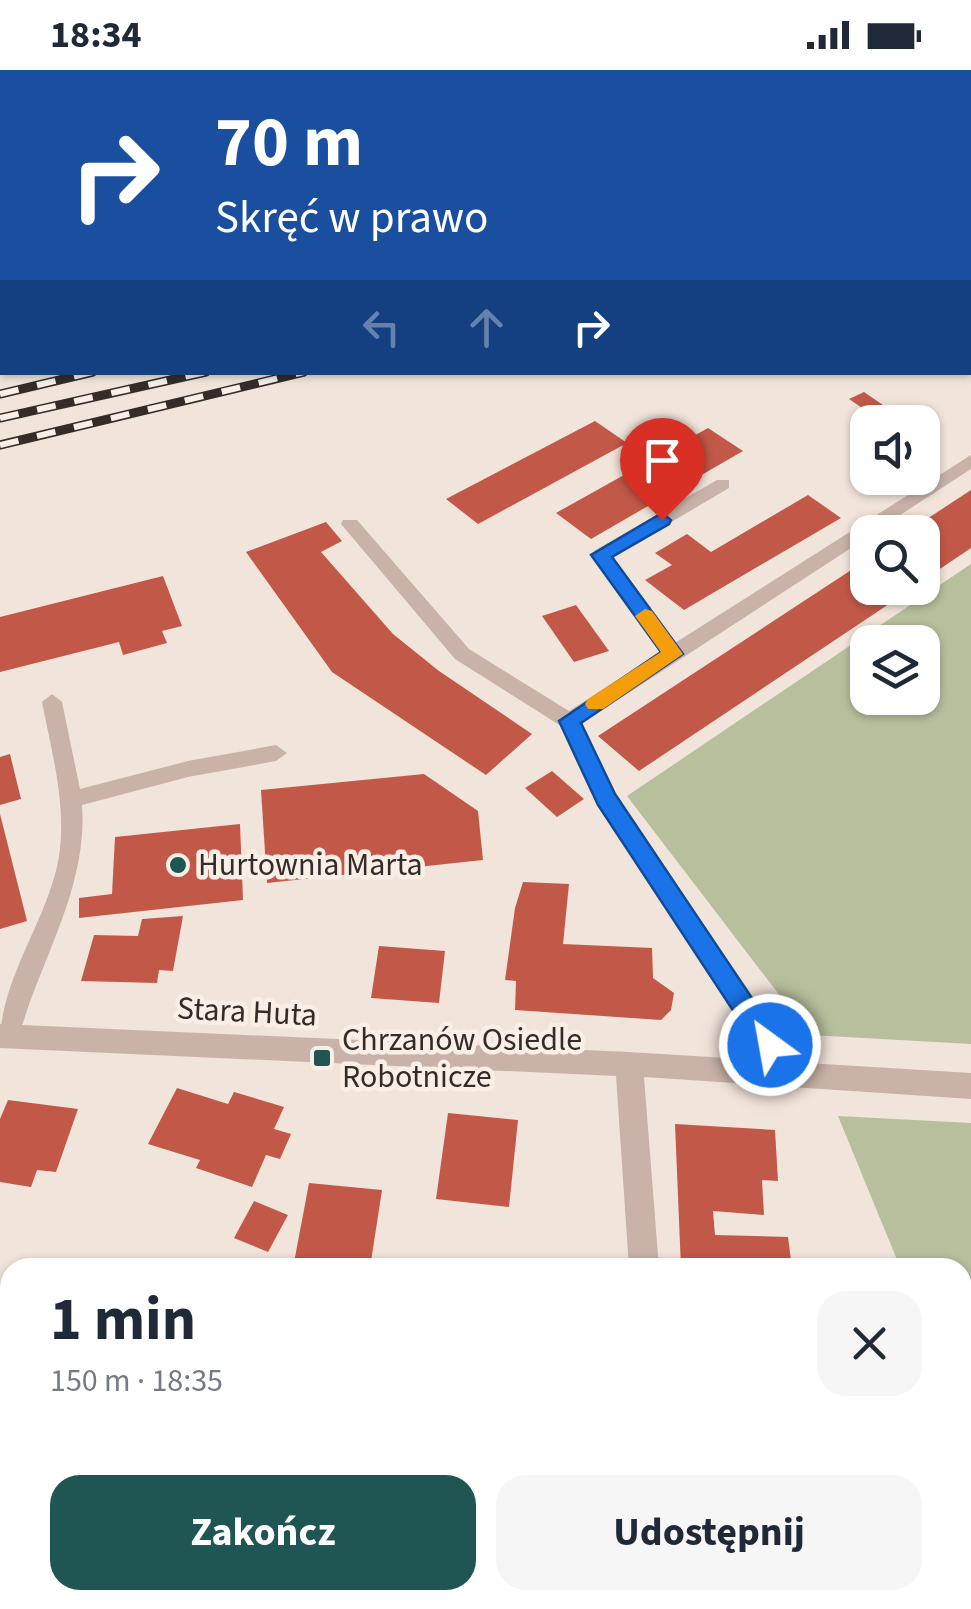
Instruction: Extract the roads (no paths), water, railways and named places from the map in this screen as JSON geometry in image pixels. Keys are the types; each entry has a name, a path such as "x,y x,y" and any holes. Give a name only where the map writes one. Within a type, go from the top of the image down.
{"street":[{"name":"Stara Huta","path":"4,1036 629,1064 971,1086"},
{"path":"629,1064 643,1258"}],"lane":[{"path":"569,721 971,462"},
{"path":"673,654 601,555 723,484"},
{"path":"350,524 462,654 569,721 606,798 748,1008 784,1075"},
{"path":"4,1036 69,863 72,799 52,702"},
{"path":"72,799 188,769 276,753"}],"railway":[{"path":"0,394 80,375"},
{"path":"0,418 193,375"},
{"path":"0,445 292,375"}],"place":[{"name":"Hurtownia Marta","path":"178,865"},
{"name":"Chrzanów Osiedle Robotnicze","path":"322,1058"}]}
